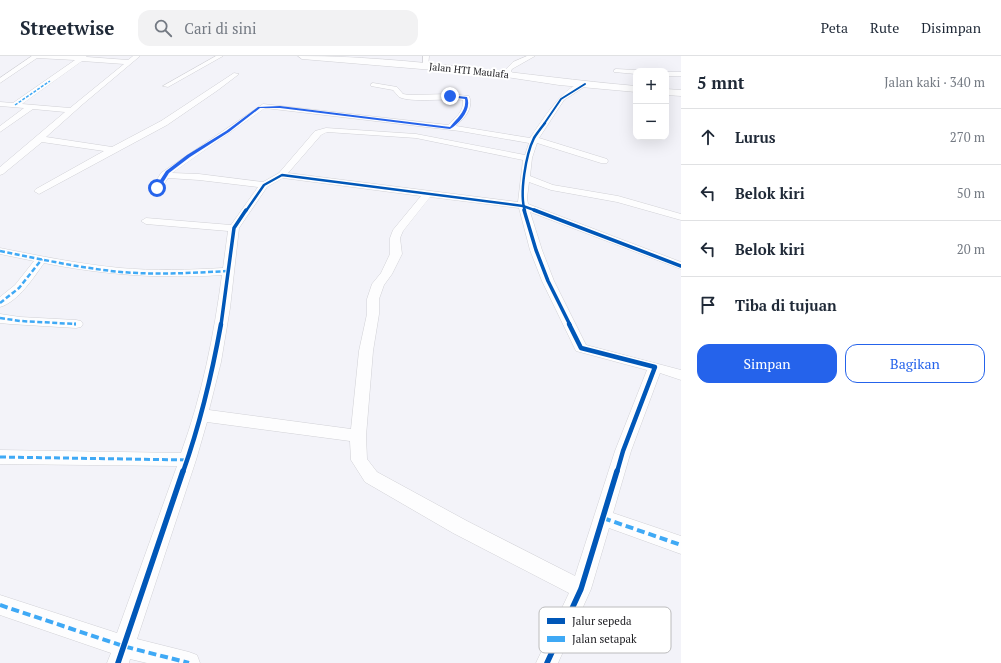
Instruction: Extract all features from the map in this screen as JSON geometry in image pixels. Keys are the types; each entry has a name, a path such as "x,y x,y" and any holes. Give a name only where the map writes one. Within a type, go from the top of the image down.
{"street":[{"path":"1,80 36,56 82,57 128,62"},
{"path":"0,172 128,62 137,56"},
{"path":"166,86 220,56"},
{"name":"Jalan HTI Maulafa","path":"302,56 426,66 633,89"},
{"path":"426,56 426,66"},
{"path":"511,75 507,71 516,62 532,56"},
{"path":"16,105 82,57"},
{"path":"616,70 633,72"},
{"path":"39,190 164,123 236,74"},
{"path":"669,74 681,74"},
{"path":"585,84 561,99 549,114 533,140 528,158 522,198 536,250 548,281 581,348 681,374"},
{"path":"373,85 395,88 401,95 409,97 450,96 466,98 467,102 465,111 450,128"},
{"path":"669,92 681,93"},
{"path":"0,104 72,110"},
{"path":"0,130 32,106"},
{"path":"157,188 164,175 188,156 218,138 263,106 450,128 533,140 604,161"},
{"path":"121,654 188,460 201,415 220,332 234,228 264,185 282,175 318,133 326,130 416,136 528,158"},
{"path":"40,139 113,150"},
{"path":"164,175 199,177 264,185"},
{"path":"282,175 427,195 523,206 681,266"},
{"path":"526,178 551,187 618,199 681,217"},
{"path":"427,195 398,230 395,238 396,254 386,274 378,284 373,299 373,314 366,351 358,436 359,460 371,478 460,527 581,589"},
{"path":"146,221 234,228"},
{"path":"0,251 42,260 105,270 162,274 195,274 228,271"},
{"path":"0,303 19,288 42,260"},
{"path":"0,318 15,321 76,324"},
{"path":"573,607 581,589 623,451 655,367"},
{"path":"201,415 358,436"},
{"path":"0,457 188,460"},
{"path":"603,518 681,545"},
{"path":"0,605 121,654 189,663"},
{"path":"547,663 552,653"}],"marked path":[{"path":"15,105 50,81"},
{"path":"0,251 66,264 121,272 167,274 228,271"},
{"path":"0,303 19,288 42,259"},
{"path":"0,318 20,321 76,324"},
{"path":"0,457 188,460"},
{"path":"603,518 681,545"},
{"path":"0,605 123,646 189,663"}],"cycle path":[{"path":"573,607 581,589 623,451 655,367 581,348 548,281 536,250 523,206 522,198 528,158 534,139 561,99 585,84"},
{"path":"118,663 195,437 214,362 224,308 234,228 264,185 282,175 523,206 681,266"},
{"path":"547,663 552,653"}],"route":[{"path":"157,188 167,172 188,156 228,132 254,111 263,106 450,128 465,111 467,106 466,98 460,96 450,96"}]}
